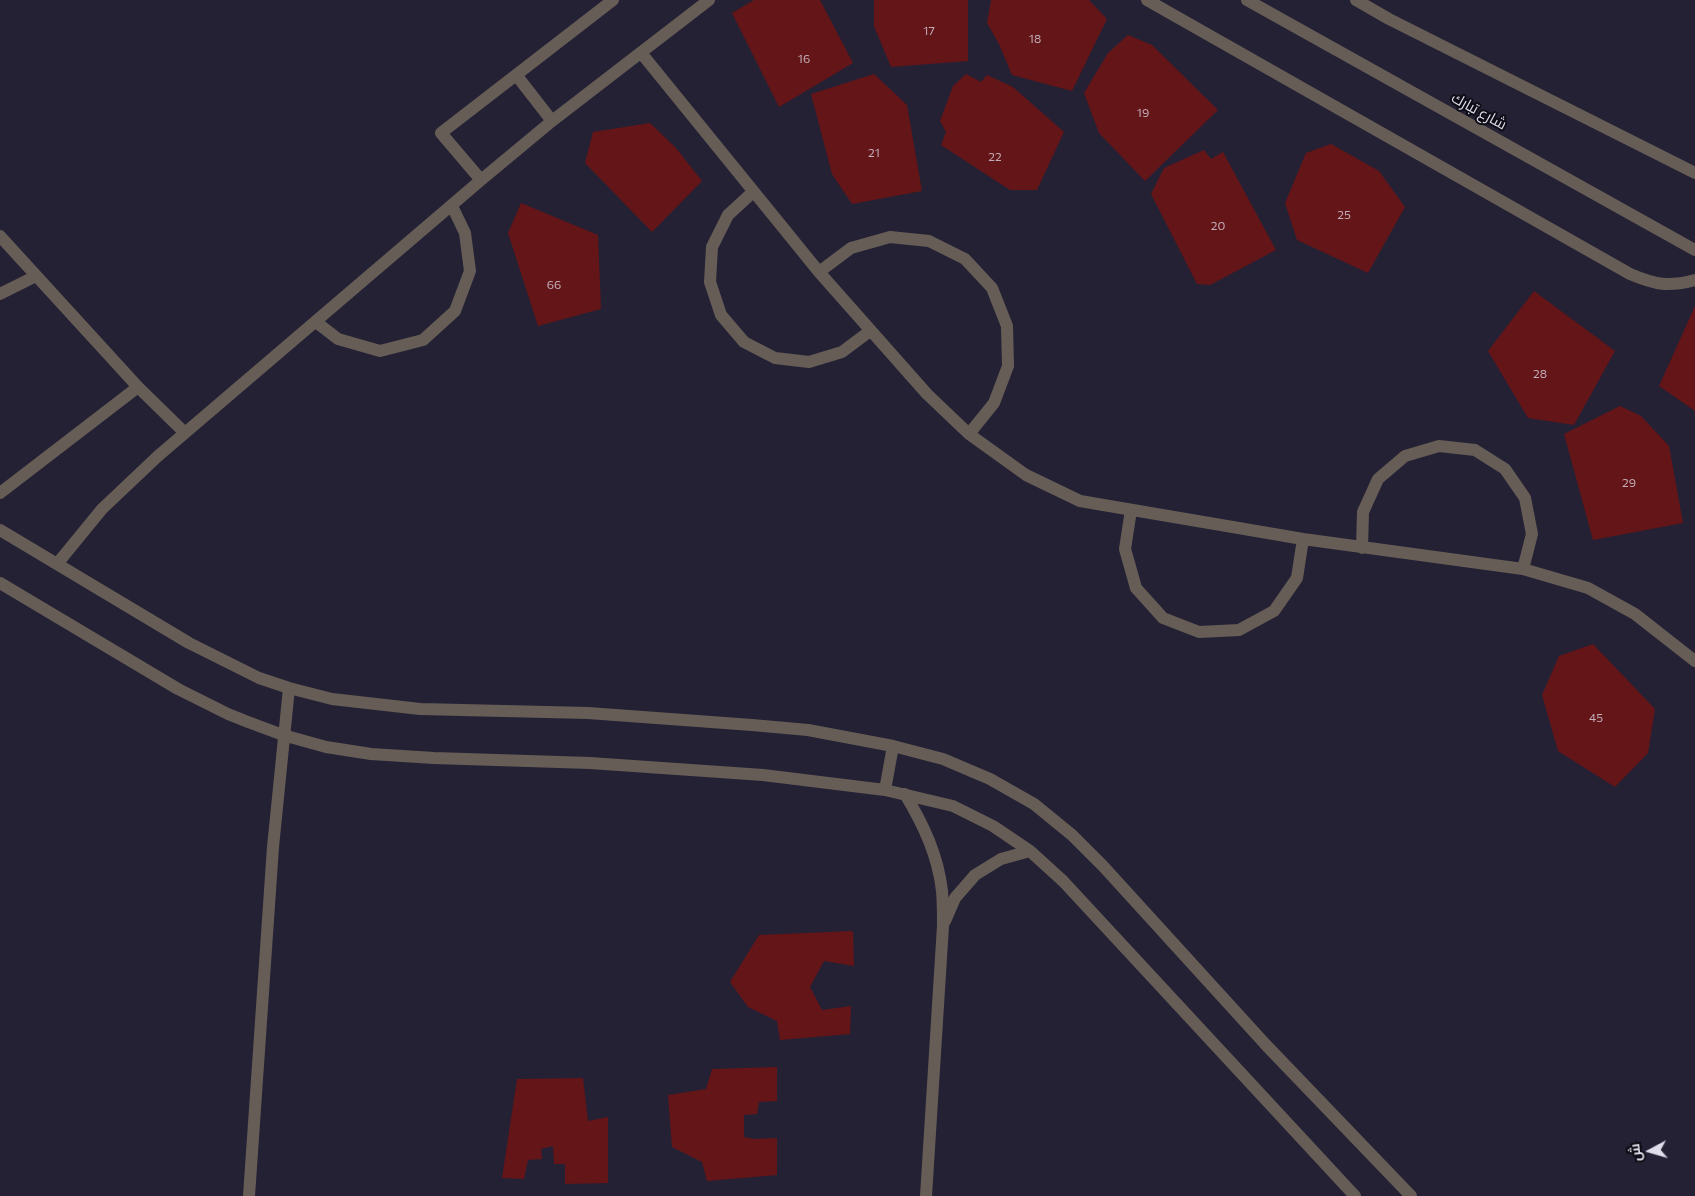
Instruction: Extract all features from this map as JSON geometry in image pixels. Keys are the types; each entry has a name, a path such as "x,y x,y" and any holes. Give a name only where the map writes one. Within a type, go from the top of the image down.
{"street":[{"path":"481,180 442,133 613,0"},
{"path":"57,564 102,509 158,456 552,121 642,54 709,0"},
{"path":"1147,0 1630,274 1653,283 1678,284 1695,280"},
{"name":"شارع تبارك","path":"1247,0 1695,250"},
{"path":"1356,0 1397,23 1695,173"},
{"path":"642,54 819,272 927,394 968,434 1026,475 1080,501 1362,548 1523,568 1588,588 1635,614 1695,661"},
{"path":"517,76 552,121"},
{"path":"753,192 728,216 712,247 710,282 721,315 744,342 774,358 809,362 842,352 870,331"},
{"path":"316,322 338,339 380,350 422,340 455,311 470,271 465,233 452,206"},
{"path":"0,236 138,387 185,433"},
{"path":"819,272 851,248 890,237 929,241 965,259 992,288 1007,326 1008,366 994,403 968,434"},
{"path":"0,294 36,276"},
{"path":"0,493 138,387"},
{"path":"1362,548 1363,512 1378,479 1405,456 1439,446 1475,450 1505,469 1525,498 1532,534 1523,568"},
{"path":"1131,510 1125,550 1136,588 1163,618 1200,632 1239,630 1274,611 1297,578 1303,539"},
{"path":"0,530 188,643 259,678 332,699 420,709 588,713 808,730 893,746 942,759 990,779 1034,804 1072,835 1103,866 1266,1045 1411,1196"},
{"path":"0,583 178,690 228,714 283,735 326,747 371,754 434,758 590,763 744,773 884,790 953,806 993,826 1030,851 1069,888 1355,1196"},
{"path":"249,1196 273,847 289,688"},
{"path":"884,790 893,746"},
{"path":"904,794 922,824 935,857 942,891 943,926 926,1196"},
{"path":"943,926 955,898 975,875 1000,859 1030,851"}],"building":[{"path":"754,0 820,0 853,63 779,107 732,13"},
{"path":"874,0 968,0 968,61 891,67 874,26"},
{"path":"991,0 1089,0 1107,19 1072,91 1012,75 999,44 987,23"},
{"path":"1128,35 1152,45 1218,110 1145,181 1099,133 1084,93 1108,53"},
{"path":"874,74 907,105 922,191 852,204 832,174 811,94"},
{"path":"966,74 981,82 987,75 1013,87 1064,132 1037,190 1010,190 941,145 946,132 940,121 953,86"},
{"path":"650,123 676,148 702,181 652,232 585,163 593,132"},
{"path":"1331,144 1379,171 1405,207 1368,273 1297,240 1285,203 1306,153"},
{"path":"1204,150 1211,159 1223,152 1276,250 1210,285 1197,284 1151,194 1164,168"},
{"path":"521,203 598,235 601,309 538,326 508,233"},
{"path":"1534,291 1615,351 1574,425 1528,418 1488,351"},
{"path":"1695,306 1695,411 1659,386"},
{"path":"1620,406 1641,416 1669,446 1683,523 1593,540 1564,434"},
{"path":"1593,644 1655,709 1648,753 1615,787 1558,751 1542,695 1559,656"},
{"path":"853,931 854,966 824,961 810,987 822,1010 851,1006 850,1034 780,1040 777,1021 748,1007 730,982 759,935"},
{"path":"777,1067 777,1101 759,1102 757,1114 744,1115 744,1137 754,1139 777,1138 777,1175 707,1181 702,1162 672,1147 668,1095 706,1089 712,1069"},
{"path":"583,1078 588,1121 608,1117 608,1183 565,1184 565,1164 554,1164 553,1146 541,1149 542,1159 528,1160 524,1179 502,1178 517,1079"}]}
